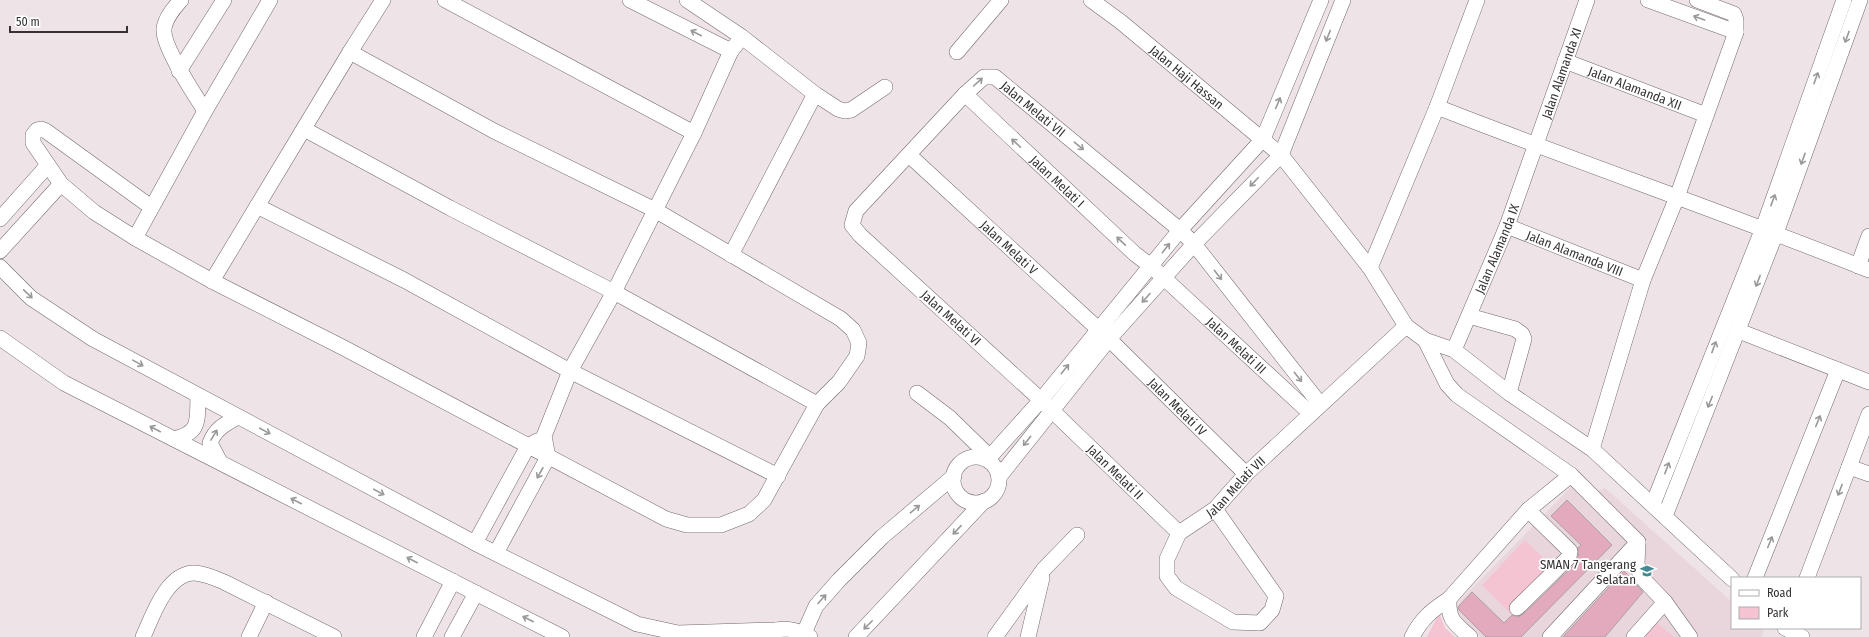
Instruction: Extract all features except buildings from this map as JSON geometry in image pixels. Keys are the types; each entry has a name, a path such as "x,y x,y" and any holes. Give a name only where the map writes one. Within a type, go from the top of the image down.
{"street":[{"path":"181,0 166,20 163,30 179,71 205,111"},
{"path":"179,71 224,0"},
{"path":"135,238 205,111 270,0"},
{"path":"212,281 383,0"},
{"path":"445,0 694,133"},
{"path":"630,0 730,51"},
{"path":"687,0 742,37 815,94 838,109 845,111 851,110 886,87"},
{"path":"957,52 1001,0"},
{"name":"Jalan Haji Hassan","path":"1091,0 1121,22 1281,155 1370,268 1406,326"},
{"path":"988,458 980,457 966,459 956,469 954,476 957,491 968,501 984,501 991,498 996,492 999,478 1051,410 1151,266 1180,230 1263,139 1321,0"},
{"path":"988,458 1103,335 1163,278 1281,155 1342,0"},
{"path":"1370,268 1437,107 1478,0"},
{"name":"Jalan Alamanda XI","path":"1537,146 1587,0"},
{"path":"1648,0 1736,32"},
{"path":"1592,449 1643,280 1676,197 1736,32 1736,20 1734,14 1697,0"},
{"path":"1664,516 1739,331 1844,0"},
{"path":"1653,504 1770,230 1860,0"},
{"path":"496,554 548,458 544,436 570,371 614,292 694,133 730,51 742,37"},
{"path":"151,207 46,131 37,130 33,135 33,143 61,184 94,212 135,238 212,281 344,348 548,458 666,519 687,525 721,525 749,514 764,500 817,404 839,382 857,356 859,343 853,330 841,319 731,256 655,210 494,131 350,52"},
{"name":"Jalan Alamanda XII","path":"1565,61 1706,115"},
{"name":"Jalan Melati VII","path":"852,225 856,211 965,94 984,77 994,76 1180,230 1194,244"},
{"path":"731,256 815,94"},
{"name":"Jalan Melati I","path":"965,94 1163,278"},
{"path":"1437,107 1537,146 1770,230 1863,268 1869,236"},
{"path":"304,129 450,208 614,292 817,404"},
{"name":"Jalan Alamanda IX","path":"1454,350 1507,226 1537,146"},
{"name":"Jalan Melati V","path":"909,155 1103,335"},
{"path":"0,220 48,165"},
{"path":"0,251 61,184"},
{"path":"257,206 404,280 570,371 778,476"},
{"name":"Jalan Melati VI","path":"852,225 860,235 1051,410"},
{"name":"Jalan Alamanda VIII","path":"1507,226 1643,280"},
{"path":"1194,244 1315,409"},
{"path":"0,267 31,298 93,339 496,554 637,624 658,630 685,633 795,630 807,635 816,606 839,580 882,537 954,476"},
{"name":"Jalan Melati III","path":"1163,278 1315,409"},
{"path":"1469,316 1515,329 1522,334 1524,339 1509,393"},
{"path":"1406,326 1425,340 1454,350 1509,393 1592,449 1653,504 1731,578"},
{"name":"Jalan Melati VII","path":"1179,533 1215,509 1246,474 1406,326"},
{"path":"1739,331 1869,382"},
{"name":"Jalan Melati IV","path":"1103,335 1246,474"},
{"path":"0,338 64,383 562,637"},
{"path":"1425,340 1447,384 1457,395 1571,475 1638,542 1638,571 1665,602 1690,637"},
{"path":"1755,577 1838,370"},
{"path":"917,393 950,418 993,464 999,478"},
{"path":"174,439 188,435 194,429 197,421 198,396"},
{"name":"Jalan Melati II","path":"1051,410 1179,533"},
{"path":"1807,577 1869,414"},
{"path":"220,462 210,443 212,435 220,427 238,417"},
{"path":"475,543 528,446 544,436"},
{"path":"1849,467 1869,474"},
{"path":"1412,637 1424,617 1449,599 1528,510 1571,475"},
{"path":"856,637 984,501"},
{"path":"1179,533 1167,559 1167,576 1176,588 1233,622 1260,623 1272,610 1276,596 1215,509"},
{"path":"1517,608 1569,557 1570,551 1528,510"},
{"path":"1000,635 1044,569 1077,535"},
{"path":"1550,637 1638,542"},
{"path":"1028,637 1044,569"},
{"path":"143,637 161,598 172,583 193,573 207,575 224,582 334,637"},
{"path":"424,637 453,581"},
{"path":"452,637 476,593"},
{"path":"1449,599 1448,613 1454,622 1470,637"},
{"path":"249,637 266,602"},
{"path":"1634,637 1665,602"},
{"path":"1787,629 1802,637"},
{"path":"760,637 776,630"}],"shaded area":[{"path":"1571,487 1583,498 1605,488 1731,601 1731,629 1762,629 1764,631 1761,637 1481,637 1452,609"}],"green space":[{"path":"1525,540 1555,569 1511,614 1482,585"},
{"path":"1439,613 1445,628 1455,637 1427,637"},
{"path":"1649,616 1674,637 1630,637"}],"place":[{"name":"SMAN 7 Tangerang Selatan","path":"1647,571"}]}
